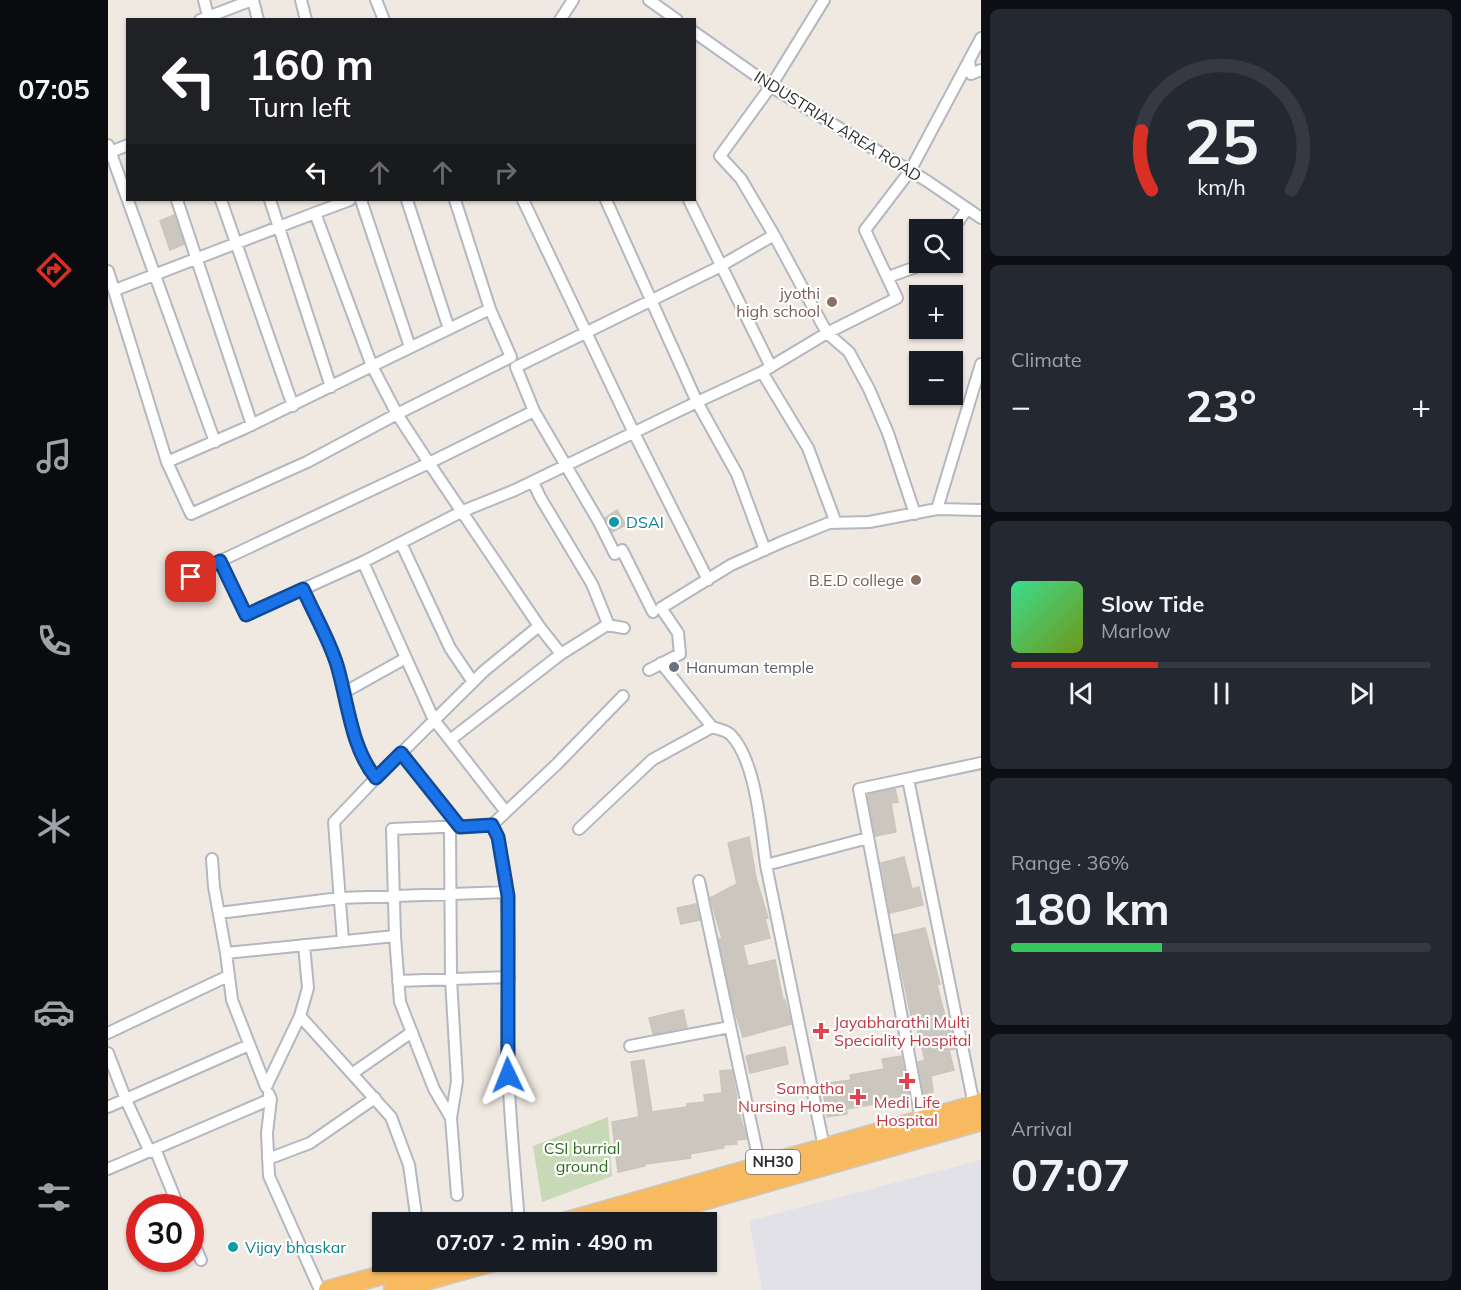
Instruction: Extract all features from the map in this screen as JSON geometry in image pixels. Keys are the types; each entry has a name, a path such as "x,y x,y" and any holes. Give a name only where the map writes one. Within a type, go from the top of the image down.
{"highway":[{"name":"NH30","path":"599,1212 921,1119 979,1109"},
{"name":"NH30","path":"660,1212 979,1109"},
{"path":"328,1290 393,1272"},
{"path":"393,1290 457,1272"}],"street":[{"path":"204,0 206,18 252,0 257,18"},
{"path":"301,0 306,18"},
{"path":"376,0 383,18"},
{"path":"561,18 573,0"},
{"path":"649,0 674,18"},
{"path":"824,0 771,86 720,156 741,178 827,333 849,352 869,389 888,433 915,513"},
{"name":"INDUSTRIAL AREA ROAD","path":"696,33 771,86 910,171 981,218"},
{"path":"220,561 246,615 363,562 463,511 533,482 767,370 827,333 897,298 865,230 910,171 981,38"},
{"path":"969,60 970,74 981,70"},
{"path":"126,146 109,150 126,198"},
{"path":"127,201 215,442"},
{"path":"177,201 252,425"},
{"path":"220,201 293,405"},
{"path":"270,201 331,387"},
{"path":"115,290 278,227 318,208 346,201"},
{"path":"361,201 410,347"},
{"path":"407,201 448,329"},
{"path":"454,201 490,309 534,411 599,522 615,554 622,550 653,612"},
{"path":"523,201 634,433 708,580"},
{"path":"606,201 697,402 737,474 765,550"},
{"path":"690,201 723,265 767,370 808,448 836,523"},
{"path":"318,208 372,366 398,414 539,626 561,654"},
{"path":"960,219 967,208"},
{"path":"108,271 167,462 191,514 307,462 398,414 585,332 723,265 774,235"},
{"path":"888,277 909,270"},
{"path":"167,462 252,425 490,309"},
{"path":"937,509 981,364"},
{"path":"177,585 220,561 534,411"},
{"path":"533,482 592,584 609,626"},
{"path":"649,670 680,654 678,633 661,608 731,565 829,523 869,522 937,509 981,510"},
{"path":"401,543 450,648 473,682"},
{"path":"363,562 434,720 506,812"},
{"path":"303,589 336,662 354,736 366,766 376,778"},
{"path":"342,941 334,822 473,682 539,626"},
{"path":"450,740 561,654 609,626 624,628"},
{"path":"345,692 406,658"},
{"path":"661,663 712,728 728,732 739,745 754,784 766,865 824,1147"},
{"path":"452,1118 434,1089 400,1002 395,936 392,829 492,825 557,764 623,696"},
{"path":"579,829 652,760 712,728"},
{"path":"401,753 455,828 451,893 451,979 457,1081 452,1118 457,1195"},
{"path":"921,1119 859,789 981,763"},
{"path":"908,779 979,1109"},
{"path":"492,825 498,837 507,892 509,1101 518,1212"},
{"path":"766,865 868,837"},
{"path":"212,859 214,887 232,1000 271,1099 267,1133 269,1176 320,1290"},
{"path":"699,881 760,1166"},
{"path":"219,912 339,898 507,892"},
{"path":"226,953 395,936"},
{"path":"266,1086 300,1016 308,988 304,945"},
{"path":"108,1033 228,976"},
{"path":"398,981 509,977"},
{"path":"300,1016 391,1118 409,1165 416,1212"},
{"path":"630,1046 730,1027"},
{"path":"353,1073 412,1032"},
{"path":"108,1107 249,1045"},
{"path":"108,1053 126,1100 172,1194"},
{"path":"268,1159 310,1143 375,1098"},
{"path":"108,1169 271,1099"}],"shaded area":[{"path":"981,1160 981,1290 762,1290 749,1221"}],"green space":[{"name":"CSI burrial ground","path":"608,1117 612,1176 542,1202 533,1146"}],"building":[{"path":"174,215 184,244 170,250 160,221"},
{"name":"DSAI","path":"617,510 626,525 612,532 605,518"},
{"path":"895,789 898,802 891,803 896,832 875,836 868,795"},
{"path":"749,837 756,878 768,918 765,919 770,938 743,945 748,966 775,960 783,1000 785,1000 791,1024 743,1037 734,1009 719,939 722,938 710,898 737,884 728,843"},
{"path":"904,857 912,889 919,887 923,905 890,913 881,863"},
{"path":"696,904 700,920 681,924 677,908"},
{"path":"925,928 940,984 937,985 955,1049 949,1050 954,1070 931,1076 933,1092 924,1094 918,1062 925,1060 916,1025 913,1026 894,935"},
{"path":"683,1010 687,1027 653,1034 649,1018"},
{"path":"785,1047 788,1064 750,1073 746,1056"},
{"path":"901,1056 909,1095 874,1101 875,1104 846,1109 847,1114 827,1117 822,1084 851,1080 850,1075 884,1069 882,1059"},
{"path":"644,1060 652,1112 705,1102 704,1095 722,1093 720,1071 732,1070 739,1113 747,1139 736,1140 737,1144 723,1145 724,1148 690,1154 691,1158 645,1164 645,1166 618,1172 612,1122 639,1117 631,1062"}],"place":[{"name":"jyothi high school","path":"832,302"},
{"name":"DSAI","path":"614,522"},
{"name":"B.E.D college","path":"916,580"},
{"name":"Hanuman temple","path":"674,667"},
{"name":"Jayabharathi Multi Speciality Hospital","path":"821,1031"},
{"name":"Medi Life Hospital","path":"907,1081"},
{"name":"Samatha Nursing Home","path":"858,1097"},
{"name":"Vijay bhaskar","path":"233,1247"}],"route":[{"path":"191,577 220,561 246,615 303,589 336,662 350,711 354,736 366,766 376,778 401,753 460,827 492,825 498,837 508,896 508,1075"}]}
